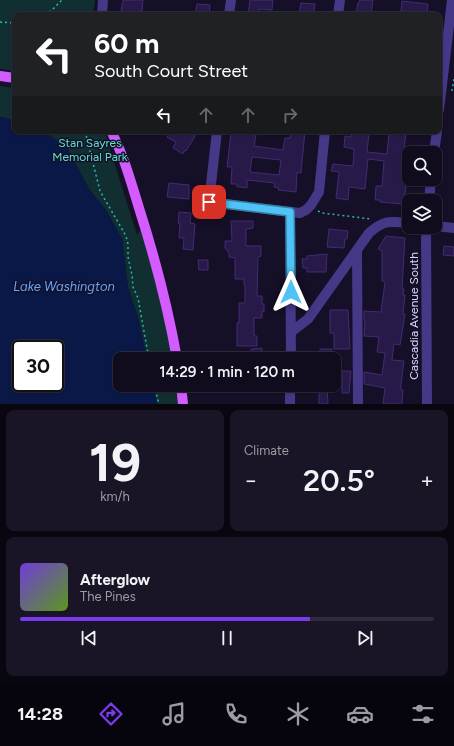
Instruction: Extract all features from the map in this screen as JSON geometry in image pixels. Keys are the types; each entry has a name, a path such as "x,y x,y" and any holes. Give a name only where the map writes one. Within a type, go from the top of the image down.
{"main road":[{"path":"0,76 12,78"},
{"path":"112,134 126,164 154,256 164,292 176,352"},
{"path":"182,392 183,404"}],"street":[{"path":"102,12 103,0"},
{"path":"230,12 231,0"},
{"path":"338,12 340,0"},
{"path":"442,71 452,0"},
{"path":"216,134 209,202 300,213 311,205 318,192 325,134"},
{"path":"435,146 437,134"},
{"path":"290,212 291,352"},
{"path":"291,332 308,319 357,251 369,233 374,222 402,222"},
{"path":"442,227 454,228"},
{"name":"Cascadia Avenue South","path":"426,234 427,404"},
{"path":"357,251 358,404"},
{"path":"290,392 290,404"}],"path":[{"path":"49,12 62,0"},
{"path":"0,22 12,23"},
{"path":"452,91 454,78"},
{"path":"86,134 100,191 126,236 133,287 138,298 148,352"},
{"path":"322,213 374,222"},
{"path":"156,392 159,404"}],"green space":[{"path":"0,0 95,0 93,12 12,12 12,71 0,69"},
{"path":"0,86 12,88 12,119 0,117"},
{"name":"Stan Sayres Memorial Park","path":"47,134 104,134 106,136 137,235 144,225 175,352 146,352 138,317 128,288 122,239 106,210 89,189 66,146"},
{"path":"154,392 182,392 183,404 157,404"}],"water":[{"name":"Lake Washington","path":"0,117 12,119 12,134 47,134 66,146 89,189 106,210 122,239 128,288 138,317 146,352 113,352 113,392 154,392 157,404 0,404"}],"building":[{"path":"123,0 143,0 142,11 121,11"},
{"path":"250,0 273,0 272,10 259,9 258,12 248,12"},
{"path":"360,0 373,0 371,12 356,12"},
{"path":"402,1 428,4 427,12 401,11"},
{"path":"301,3 315,4 314,12 300,12"},
{"path":"197,4 210,5 209,12 196,12"},
{"path":"169,134 196,134 183,154 173,148 176,142 167,137"},
{"path":"231,134 256,135 254,146 283,150 285,138 290,138 291,134 305,134 301,173 297,172 296,192 278,190 279,188 274,187 275,183 247,180 247,188 237,187 237,184 231,184 232,167 227,167","holes":["252,157 281,160 279,175 250,172"]},
{"path":"351,134 369,134 367,152 387,154 389,134 406,134 404,146 402,146 402,186 406,186 405,194 402,194 402,204 380,202 380,200 375,200 376,186 382,186 384,161 368,159 365,189 349,187 348,200 336,198 339,172 331,171 333,164 353,166 354,149 344,147 345,136 351,137"},
{"path":"169,183 189,185 189,199 167,197"},
{"path":"179,212 191,213 190,223 195,224 193,250 183,249 184,238 179,238"},
{"path":"231,221 253,221 253,228 246,229 246,246 261,246 261,256 258,257 257,296 262,296 264,312 262,311 262,318 254,318 254,335 257,336 257,346 237,346 239,303 245,303 245,285 244,279 235,279 235,258 229,257 229,253 225,248 225,241 232,241"},
{"path":"329,229 348,231 344,248 327,247"},
{"path":"386,236 405,238 402,289 404,289 403,295 405,295 403,314 405,314 400,345 394,344 392,360 404,361 401,385 401,390 403,390 402,404 383,404 385,388 364,384 364,372 382,375 385,353 377,352 379,337 364,336 364,311 381,312 385,282 382,281 382,251 378,249"},
{"path":"444,246 454,247 454,256 443,255"},
{"path":"327,254 326,272 307,272 307,268 303,268 302,259 307,259 307,256"},
{"path":"198,260 208,260 208,270 199,270"},
{"path":"330,310 348,310 350,349 334,349 334,333 330,333"},
{"path":"262,348 262,352 251,352 251,349"},
{"path":"320,349 332,349 332,352 320,352"},
{"path":"342,371 351,371 349,393 342,393"},
{"path":"319,392 327,392 328,404 319,404"}],"route":[{"path":"209,202 290,212 291,292"}]}
